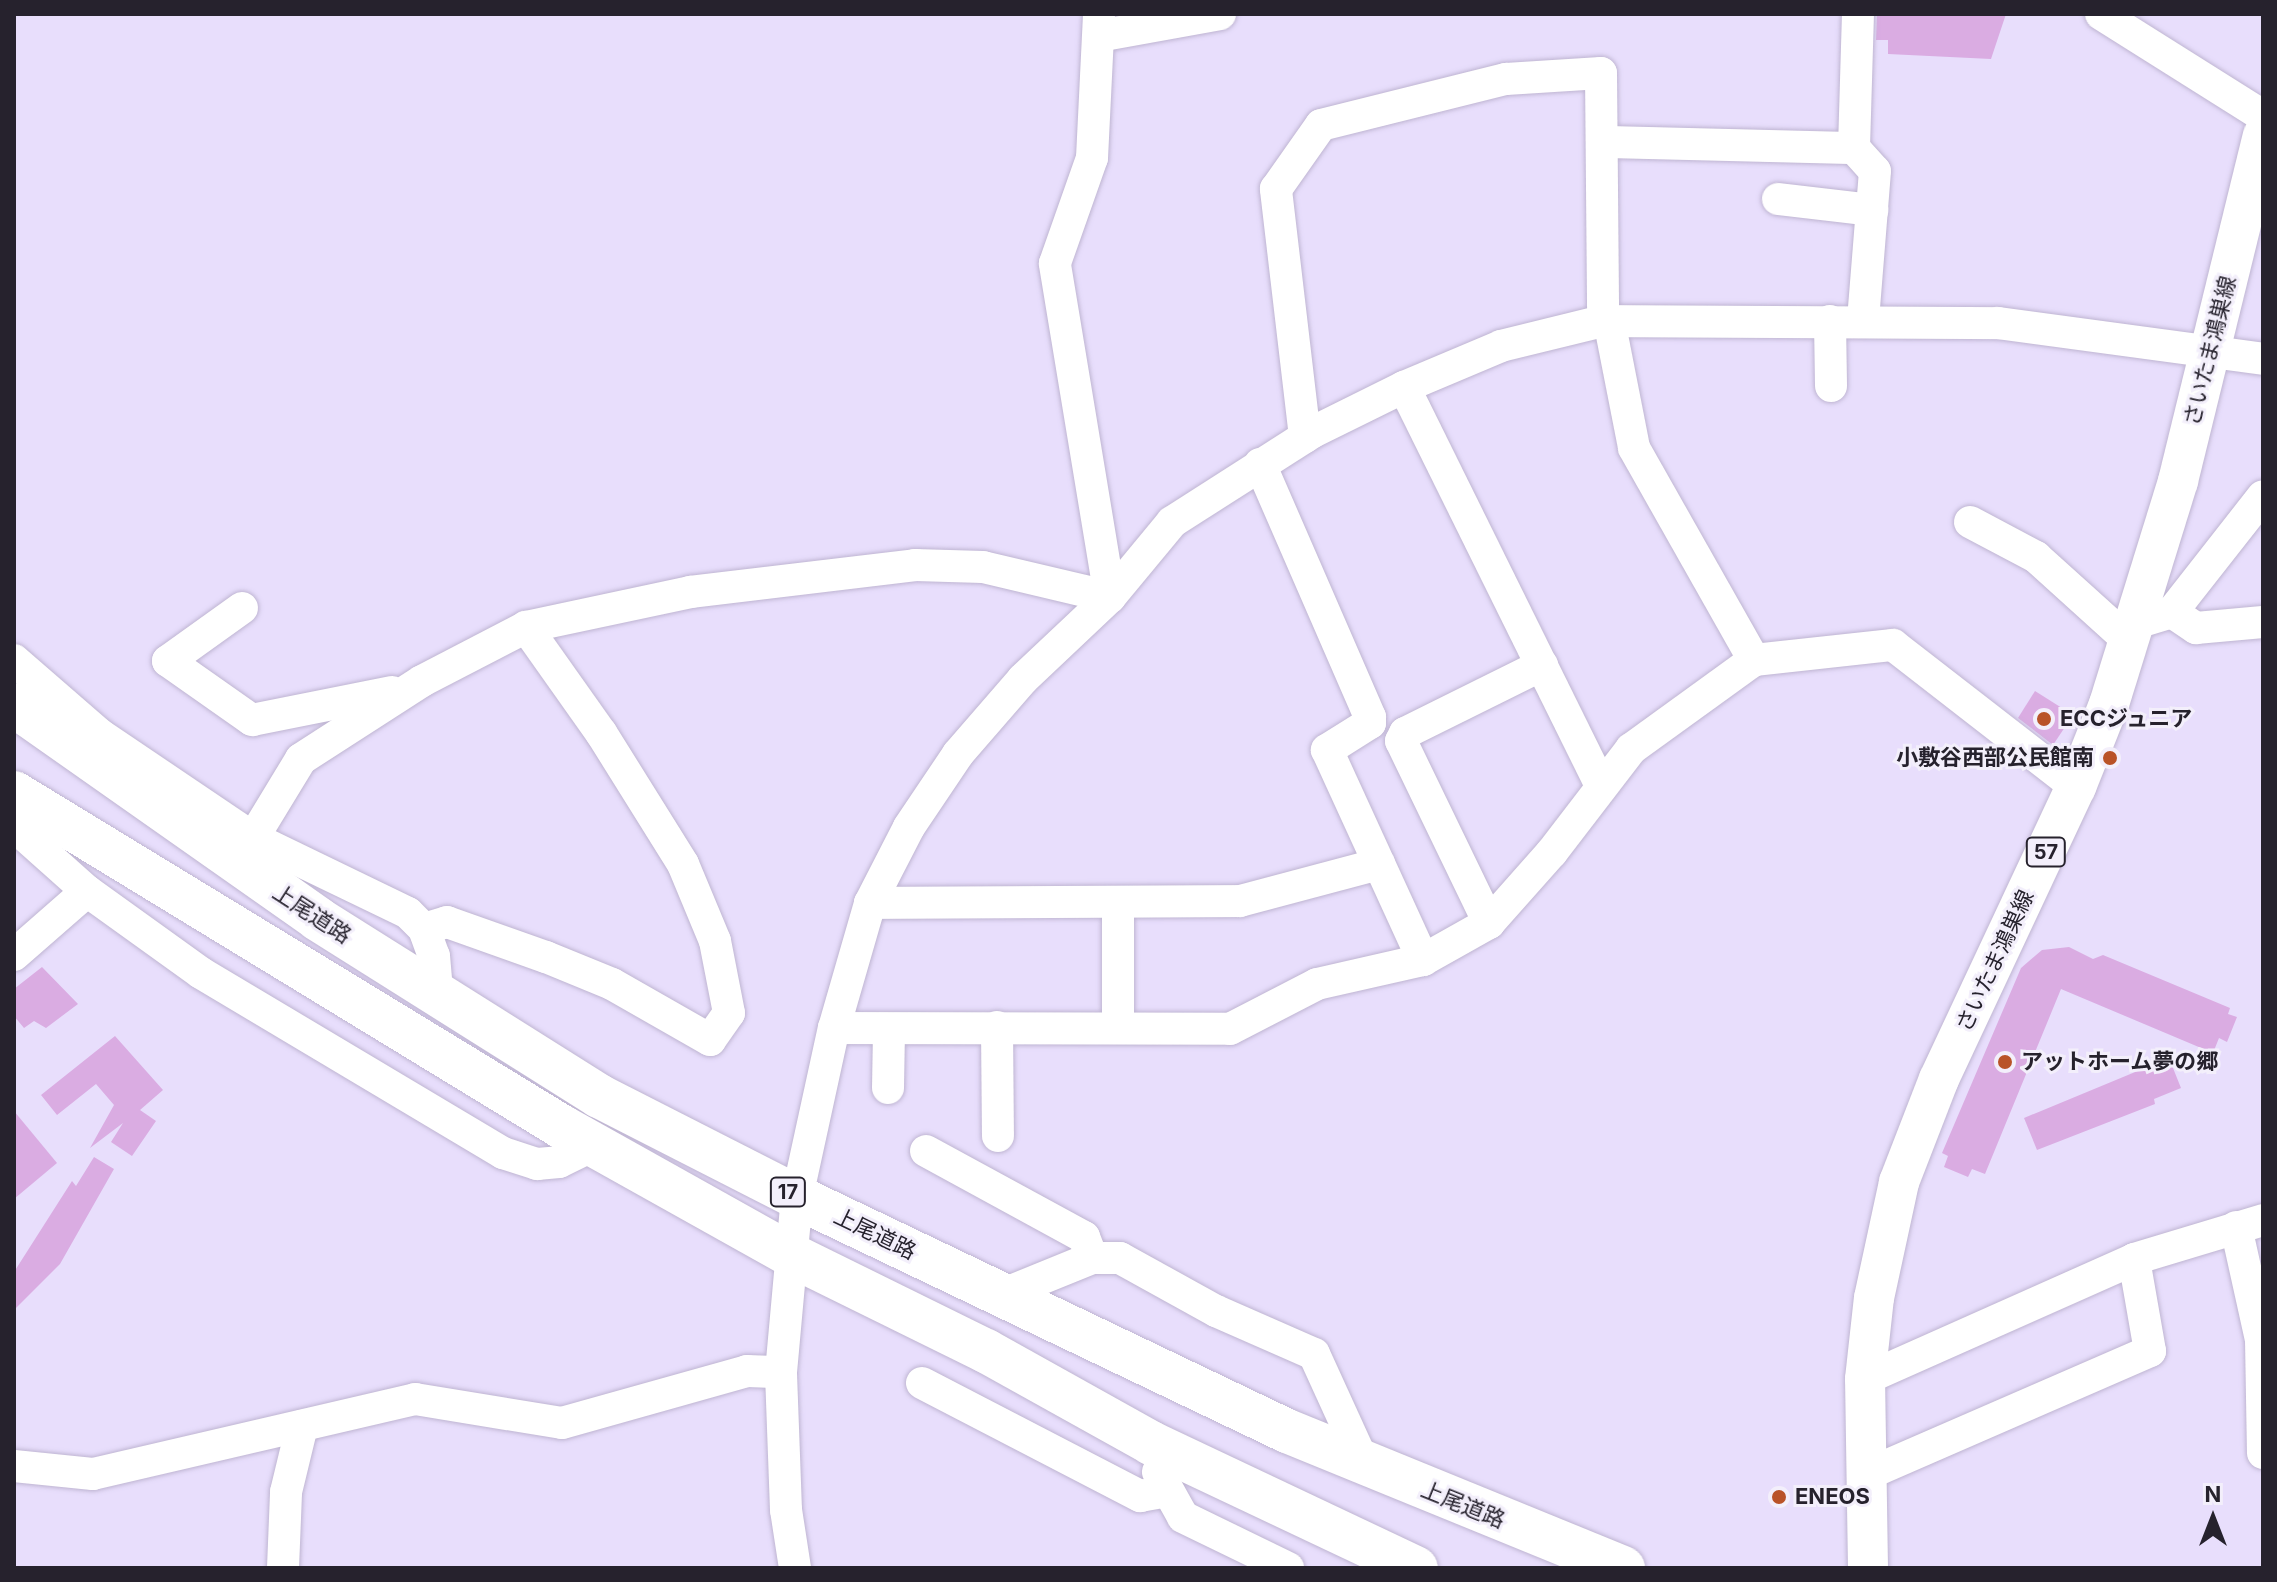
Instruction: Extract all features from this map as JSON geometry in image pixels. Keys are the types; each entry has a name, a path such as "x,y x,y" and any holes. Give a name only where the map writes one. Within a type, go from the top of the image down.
{"highway":[{"name":"上尾道路","path":"14,705 318,919 599,1096 797,1197 1365,1466 1623,1568"},
{"name":"17","path":"14,793 594,1145 793,1256 986,1351 1151,1443 1416,1568"}],"main road":[{"name":"さいたま鴻巣線","path":"1868,1568 1863,1476 1865,1379 1874,1298 1899,1182 1939,1079 2076,787 2146,626 2263,135"}],"street":[{"path":"1110,597 1055,263 1092,158 1099,25 1220,14"},
{"path":"1858,14 1854,148 1875,171 1863,321"},
{"path":"2101,14 2263,116"},
{"path":"1305,437 1276,189 1316,129 1456,89 1578,72 1604,78 1606,320 1628,434 1754,660"},
{"path":"1604,142 1854,148"},
{"path":"1778,199 1872,210"},
{"path":"795,1568 786,1510 781,1372 797,1197 834,1028 870,903 909,827 958,754 1023,679 1110,597 1172,522 1305,437 1404,387 1501,346 1606,320 1863,321 2052,326 2263,359"},
{"path":"1830,321 1831,386"},
{"path":"1404,387 1601,785"},
{"path":"1260,464 1370,717 1370,723 1327,750 1423,960"},
{"path":"2146,626 2263,496"},
{"path":"1970,522 2036,557 2146,626 2196,628 2263,622"},
{"path":"253,838 301,759 411,689 526,627 690,592 915,565 983,567 1110,597"},
{"path":"242,608 168,661 252,720 411,689"},
{"path":"424,929 447,922 546,957 612,984 710,1040 729,1013 715,941 683,864 601,733 526,627"},
{"path":"834,1028 1118,1026 1230,1029 1317,984 1423,960 1489,923 1552,852 1601,785 1644,737 1754,660 1893,645 2076,787"},
{"path":"14,660 99,734 253,838 408,913 424,929 434,956 437,992"},
{"path":"1489,923 1401,741 1405,733 1542,665"},
{"path":"14,826 87,891 201,973 503,1153 537,1164 559,1162 594,1145"},
{"path":"870,903 1240,901 1379,864"},
{"path":"14,955 87,891"},
{"path":"1118,902 1118,1026"},
{"path":"997,1027 998,1136"},
{"path":"888,1088 889,1029"},
{"path":"926,1151 1084,1237 1092,1258"},
{"path":"1865,1379 2134,1259 2249,1224 2262,1340 2263,1453"},
{"path":"1001,1295 1092,1258 1120,1258 1216,1311 1314,1354 1365,1466"},
{"path":"1863,1476 2150,1351 2134,1259"},
{"path":"14,1466 93,1474 415,1399 562,1423 747,1371 781,1372"},
{"path":"922,1383 1140,1496 1167,1491"},
{"path":"283,1568 286,1492 302,1426"},
{"path":"1151,1443 1167,1491 1183,1517 1288,1568"}],"building":[{"path":"1877,14 2006,14 1991,59 1888,54 1888,40 1876,40"},
{"name":"ECCジュニア","path":"2035,691 2073,715 2053,745 2018,718"},
{"name":"アットホーム夢の郷","path":"2069,947 2093,959 2103,955 2230,1008 2228,1014 2237,1017 2227,1042 2219,1038 2213,1053 2061,989 1985,1174 1972,1169 1968,1177 1944,1167 1948,1156 1942,1153 2021,968 2042,950"},
{"path":"42,967 78,1004 46,1028 34,1021 24,1028 14,1016 14,989"},
{"path":"115,1036 163,1090 140,1110 156,1121 132,1156 111,1142 123,1123 90,1148 114,1105 96,1084 57,1115 41,1095"},
{"path":"2169,1058 2181,1088 2154,1099 2155,1104 2037,1150 2024,1118"},
{"path":"14,1111 57,1163 14,1199"},
{"path":"94,1157 114,1169 60,1264 14,1310 14,1272 72,1181 76,1186"}],"place":[{"name":"ECCジュニア","path":"2044,719"},
{"name":"小敷谷西部公民館南","path":"2110,758"},
{"name":"アットホーム夢の郷","path":"2005,1062"},
{"name":"ENEOS","path":"1779,1497"}]}
